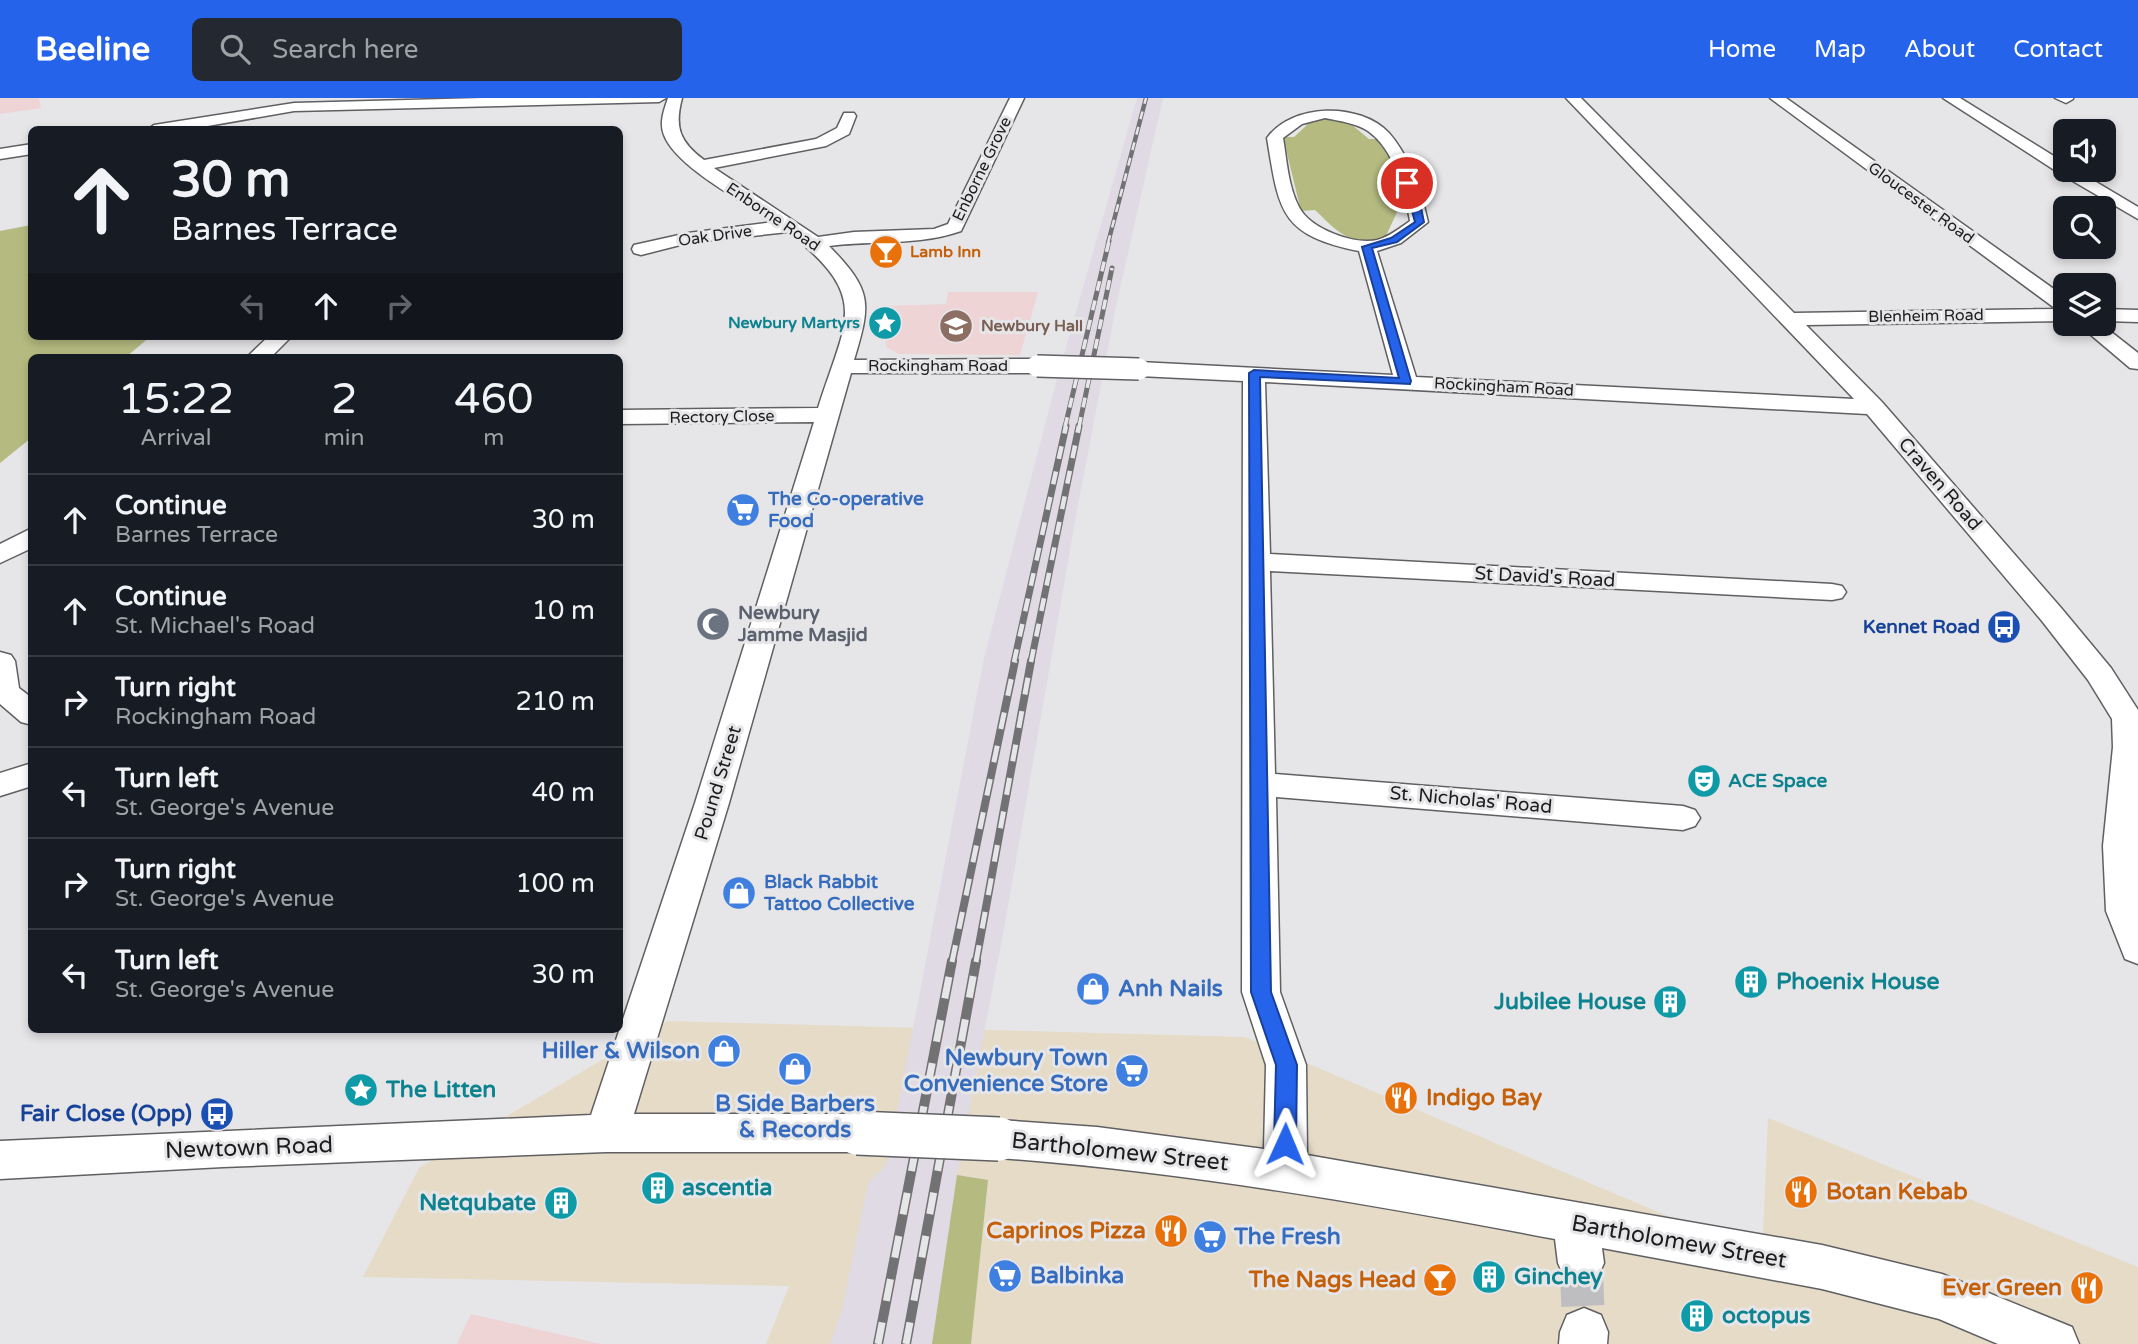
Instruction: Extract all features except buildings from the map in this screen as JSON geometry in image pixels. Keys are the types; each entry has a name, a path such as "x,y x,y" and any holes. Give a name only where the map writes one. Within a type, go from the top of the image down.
{"street":[{"path":"177,126 314,102 659,98"},
{"name":"Enborne Road","path":"675,98 669,121 670,131 681,150 700,166 815,243 846,275 858,301 854,327 823,422"},
{"name":"Enborne Grove","path":"815,243 855,237 936,234 955,227 1017,98"},
{"name":"Craven Road","path":"1573,98 1874,407 2100,675 2128,719 2133,748 2120,846 2124,911 2138,949"},
{"name":"Gloucester Road","path":"1777,98 2053,297"},
{"path":"1950,98 2053,162"},
{"path":"1323,106 1382,135 1390,142 1416,203 1419,222 1394,240 1367,247 1321,234 1297,218 1288,203 1275,138 1281,128 1323,106"},
{"name":"Enborne Road","path":"700,166 820,143 844,131 848,120 827,124"},
{"path":"0,154 28,150"},
{"path":"2085,182 2138,214"},
{"name":"Oak Drive","path":"642,249 688,238 789,226"},
{"path":"1367,247 1406,381"},
{"name":"Blenheim Road","path":"1787,319 2053,315"},
{"path":"2116,315 2138,316"},
{"path":"2103,336 2138,363"},
{"path":"261,354 277,340"},
{"name":"Rockingham Road","path":"841,367 1037,366 1254,373 1874,407"},
{"path":"1254,373 1261,992 1286,1065 1285,1171"},
{"name":"Rectory Close","path":"623,417 823,422"},
{"name":"Pound Street","path":"606,1133 630,1024 712,803 823,422"},
{"path":"0,555 28,539"},
{"name":"St David's Road","path":"1258,562 1832,591"},
{"path":"0,661 4,691 28,712"},
{"path":"0,785 28,775"},
{"name":"St. Nicholas' Road","path":"1259,784 1683,818"},
{"name":"Bartholomew Street","path":"498,1139 606,1133 857,1133 1097,1146 1353,1181 1579,1244 1822,1267 1942,1297 2055,1344"},
{"name":"Newtown Road","path":"0,1160 223,1147 498,1139"}],"shaded area":[{"path":"0,98 39,98 41,108 0,114"},
{"path":"1137,98 1163,98 1116,306 957,1175 988,1180 971,1344 830,1344 842,1309 868,1183 887,1164 984,658 1057,379"},
{"name":"Newbury Hall","path":"948,292 1038,292 1020,355 899,354 886,347 884,306 946,304"},
{"path":"668,1021 1245,1037 1762,1256 1768,1118 2138,1267 2138,1344 766,1344 789,1286 363,1277 419,1168"},
{"path":"471,1314 601,1344 457,1344"}],"green space":[{"path":"1325,117 1346,120 1369,139 1382,139 1412,211 1398,210 1385,238 1353,239 1338,231 1315,210 1301,211 1283,137 1294,137 1307,125 1300,122"},
{"path":"28,226 28,340 146,340 130,354 28,354 28,440 0,463 0,231"},
{"path":"957,1175 988,1180 971,1344 932,1344"}],"tunnel":[{"path":"1581,1263 1584,1332"}],"railway":[{"path":"1108,243 1146,98"},
{"path":"1065,427 1109,241"},
{"path":"1079,427 1112,268"},
{"path":"1014,662 1066,426"},
{"path":"1031,662 1079,426"},
{"path":"952,962 1015,661"},
{"path":"976,962 1031,661"},
{"path":"878,1344 952,961"},
{"path":"906,1344 976,961"}],"place":[{"name":"Lamb Inn","path":"886,252"},
{"name":"Newbury Martyrs","path":"885,323"},
{"name":"Newbury Hall","path":"956,326"},
{"name":"The Co-operative Food","path":"743,510"},
{"name":"Newbury Jamme Masjid","path":"713,624"},
{"name":"Kennet Road","path":"2004,627"},
{"name":"ACE Space","path":"1704,781"},
{"name":"Black Rabbit Tattoo Collective","path":"739,893"},
{"name":"Phoenix House","path":"1751,982"},
{"name":"Anh Nails","path":"1093,989"},
{"name":"Jubilee House","path":"1670,1002"},
{"name":"Hiller & Wilson","path":"724,1051"},
{"name":"B Side Barbers & Records","path":"795,1069"},
{"name":"Newbury Town Convenience Store","path":"1132,1071"},
{"name":"The Litten","path":"361,1090"},
{"name":"Indigo Bay","path":"1401,1098"},
{"name":"Fair Close (Opp)","path":"217,1114"},
{"name":"ascentia","path":"658,1188"},
{"name":"Botan Kebab","path":"1801,1192"},
{"name":"Netqubate","path":"561,1203"},
{"name":"Caprinos Pizza","path":"1171,1231"},
{"name":"The Fresh","path":"1210,1237"},
{"name":"Balbinka","path":"1005,1276"},
{"name":"Ginchey","path":"1489,1277"},
{"name":"The Nags Head","path":"1440,1280"},
{"name":"Ever Green","path":"2087,1288"},
{"name":"octopus","path":"1697,1316"}],"route":[{"path":"1285,1144 1286,1065 1261,992 1254,373 1406,381 1367,247 1394,240 1419,222 1416,203 1407,183"}]}
